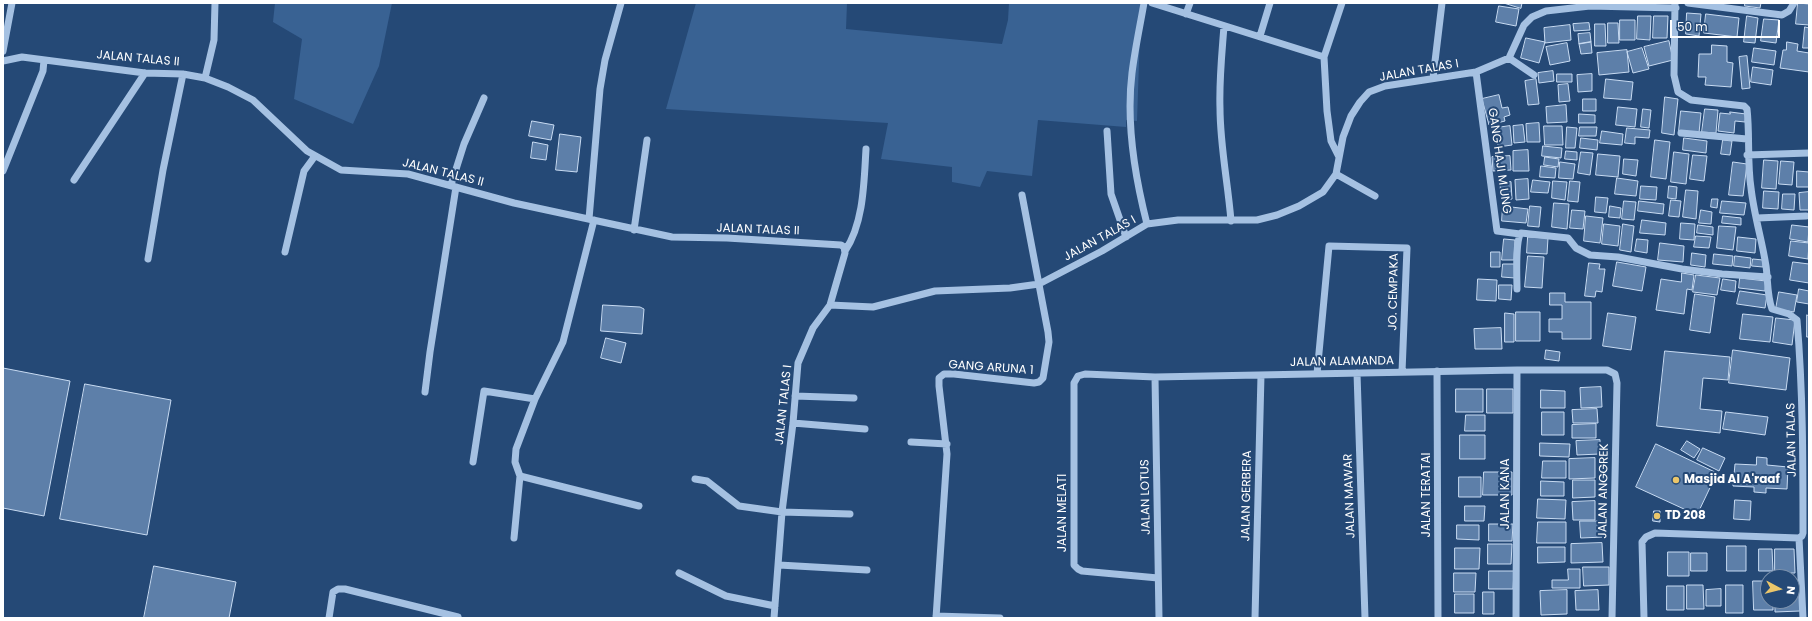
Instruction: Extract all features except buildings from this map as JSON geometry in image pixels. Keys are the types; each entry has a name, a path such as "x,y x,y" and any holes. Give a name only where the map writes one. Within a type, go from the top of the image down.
{"street":[{"path":"3,51 12,3"},
{"path":"205,78 214,40 215,3"},
{"path":"514,538 520,476 515,455 535,399 563,342 592,219 600,89 604,60 621,3"},
{"path":"1144,3 1132,74 1131,124 1136,179 1147,224"},
{"path":"1152,3 1324,57"},
{"path":"1186,14 1190,3"},
{"path":"1260,36 1270,3"},
{"path":"1339,157 1332,141 1327,111 1324,57 1342,3"},
{"path":"1433,78 1442,3"},
{"path":"1688,3 1782,15 1789,11 1794,3"},
{"path":"1517,289 1520,234 1568,238 1576,248 1590,255 1618,257 1689,270 1768,277 1751,189 1747,155 1747,111 1744,106 1691,100 1678,92 1674,74 1676,5 1554,6 1532,17 1524,25 1509,58 1534,75"},
{"path":"1224,26 1220,67 1220,109 1222,151 1231,221"},
{"name":"JALAN TALAS II","path":"3,61 22,57 145,73 183,74 205,78 228,87 254,100 294,139 315,156 341,170 408,174 514,203 672,237 830,244 841,245 845,250"},
{"name":"JALAN TALAS I","path":"774,618 782,512 793,423 798,363 813,328 830,306 873,307 935,291 1010,288 1039,284 1147,224 1178,220 1257,220 1277,215 1299,206 1323,192 1336,174 1343,136 1351,116 1369,92 1385,86 1476,72 1509,58"},
{"path":"3,171 43,71 44,60"},
{"name":"GANG HAJI M UNG","path":"1476,72 1497,231 1520,234"},
{"path":"74,180 145,73"},
{"path":"148,259 163,170 183,74"},
{"path":"425,392 453,186 464,144 484,98"},
{"path":"1107,131 1111,194 1126,237"},
{"path":"1681,133 1747,139"},
{"path":"634,230 646,140"},
{"path":"830,306 845,250 851,242 863,199 866,149"},
{"path":"1747,155 1809,153"},
{"path":"285,252 304,171 315,156"},
{"path":"1336,174 1375,196"},
{"path":"1022,195 1039,284"},
{"path":"1757,218 1806,216"},
{"name":"JO. CEMPAKA","path":"1317,374 1329,246 1407,248 1402,372"},
{"name":"JALAN TALAS","path":"1768,277 1772,309 1789,314 1797,320 1804,356 1806,523 1802,536 1799,538 1803,618"},
{"name":"GANG ARUNA 1","path":"936,617 947,454 938,382 944,374 954,374 1034,383 1039,382 1043,378 1049,342 1039,284"},
{"name":"JALAN KANA","path":"1516,618 1517,370"},
{"name":"JALAN ALAMANDA","path":"1078,376 1085,374 1156,377 1437,371 1607,370"},
{"name":"JALAN ANGGREK","path":"1607,370 1615,374 1617,383 1612,618"},
{"name":"JALAN TERATAI","path":"1437,371 1438,618"},
{"name":"JALAN MAWAR","path":"1356,373 1365,618"},
{"name":"JALAN GERBERA","path":"1255,618 1261,375"},
{"name":"JALAN MELATI","path":"1078,376 1074,383 1074,565 1082,571 1158,578"},
{"name":"JALAN LOTUS","path":"1156,377 1159,618"},
{"path":"473,462 484,391 535,399"},
{"path":"795,396 854,398"},
{"path":"793,423 865,429"},
{"path":"911,442 946,444"},
{"path":"520,476 639,506"},
{"path":"695,478 707,482 739,506 782,512 850,514"},
{"path":"1644,618 1642,542 1646,537 1655,533 1799,538"},
{"path":"779,565 867,570"},
{"path":"679,573 726,596 775,606"},
{"path":"328,618 334,592 338,589 345,589 458,617"},
{"path":"936,617 1000,618"}],"shaded area":[{"path":"275,3 392,3 379,66 353,124 294,99 302,39 273,22"},
{"path":"696,3 847,3 846,29 1002,44 1008,20 1009,3 1141,3 1137,121 1126,120 1126,127 1038,120 1032,176 987,171 980,187 952,182 952,167 881,159 888,123 666,109"}],"place":[{"name":"Masjid Al A'raaf","path":"1676,480"},
{"name":"TD 208","path":"1657,516"}]}
